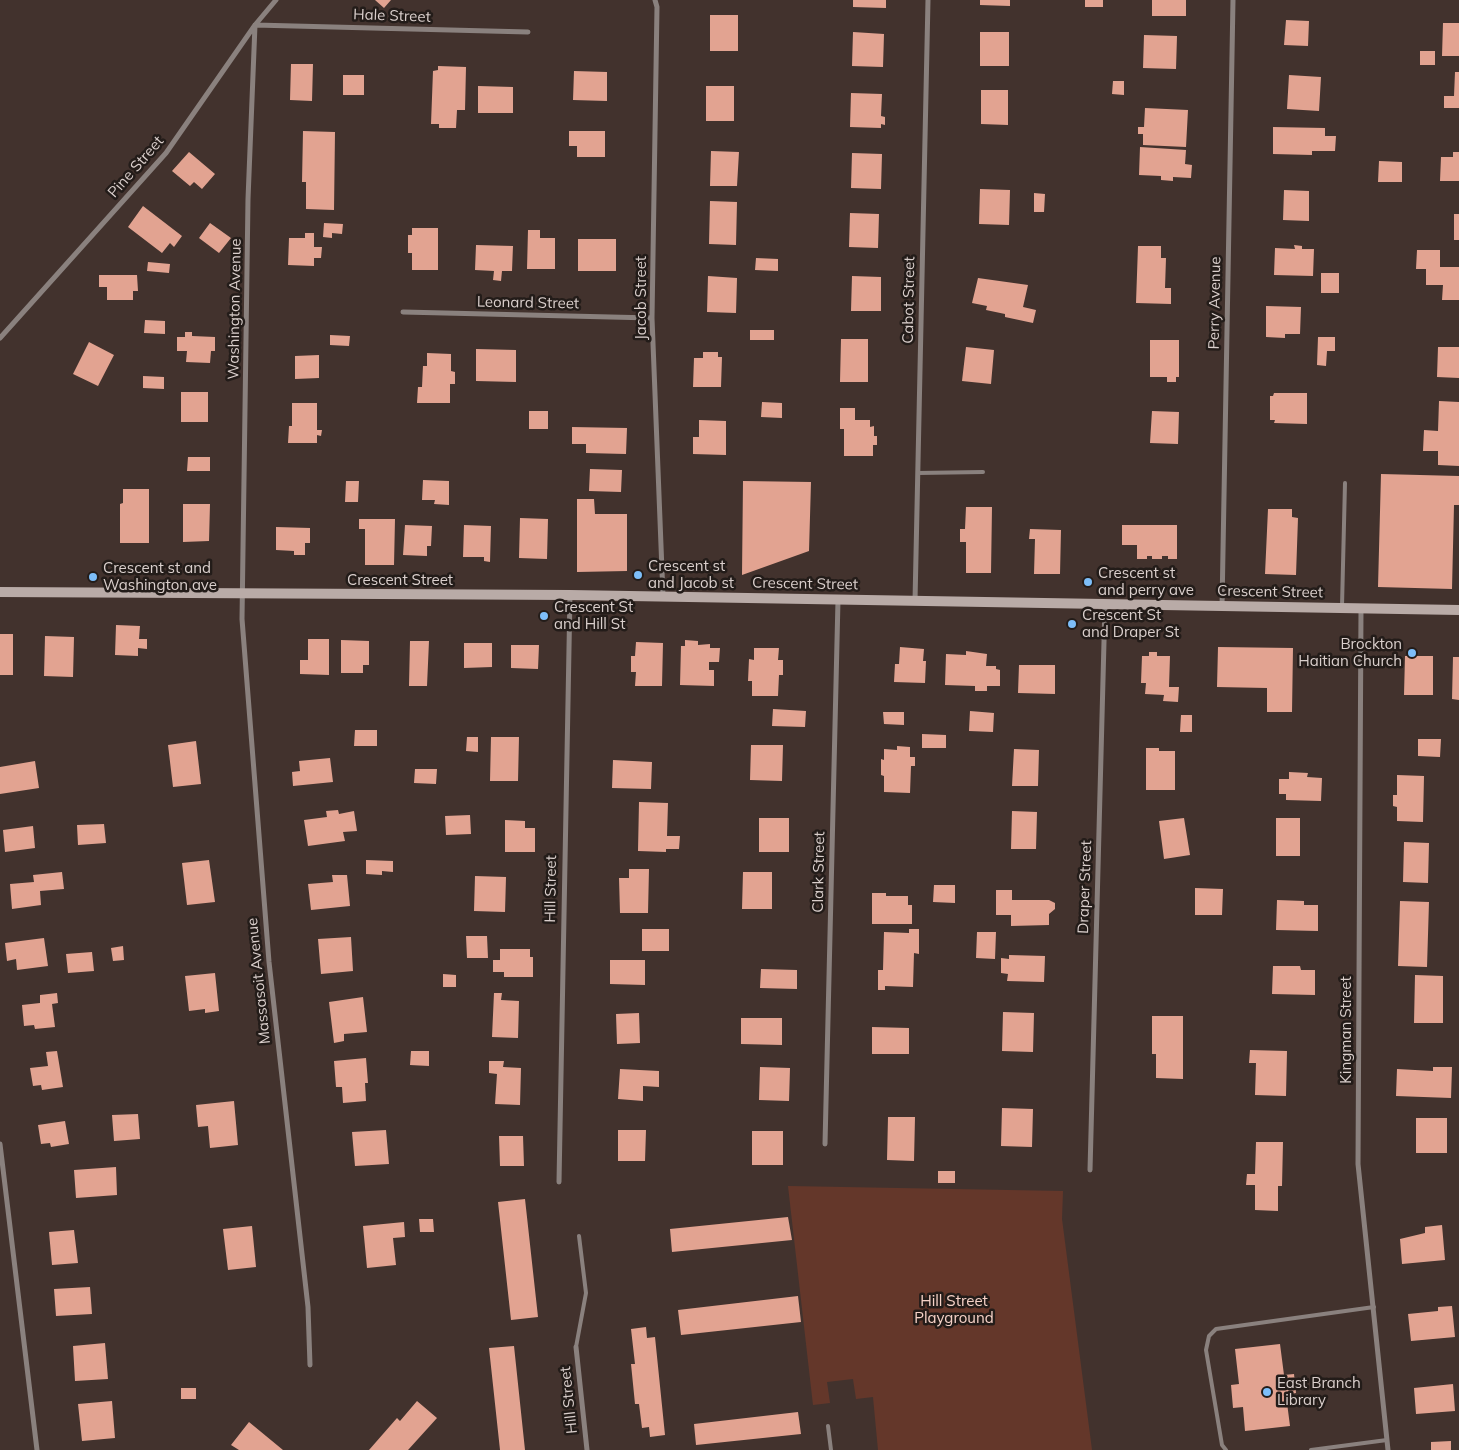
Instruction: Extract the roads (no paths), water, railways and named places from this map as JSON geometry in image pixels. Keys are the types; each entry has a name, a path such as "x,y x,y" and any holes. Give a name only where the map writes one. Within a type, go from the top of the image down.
{"main road":[{"name":"Crescent Street","path":"0,592 663,596 1459,610"}],"street":[{"name":"Pine Street","path":"0,338 166,153 255,25 276,0"},
{"name":"Jacob Street","path":"655,0 657,7 652,318 663,596"},
{"name":"Cabot Street","path":"915,601 928,0"},
{"name":"Perry Avenue","path":"1222,606 1233,0"},
{"name":"Hale Street","path":"255,25 528,32"},
{"name":"Washington Avenue","path":"243,594 248,199 255,25"},
{"name":"Leonard Street","path":"403,312 652,318"},
{"name":"Massasoit Avenue","path":"243,594 242,619 268,952 307,1297 310,1365"},
{"name":"Hill Street","path":"559,1182 570,595"},
{"name":"Clark Street","path":"825,1144 838,600"},
{"name":"Draper Street","path":"1090,1170 1105,604"},
{"name":"Kingman Street","path":"1361,609 1358,1164 1388,1450"},
{"path":"0,1144 37,1450"},
{"name":"Hill Street","path":"576,1347 587,1450"}],"lane":[{"path":"918,473 983,472"},
{"path":"1342,608 1344,483"},
{"path":"576,1347 586,1293 580,1236"},
{"path":"1226,1450 1222,1445 1206,1350 1209,1336 1216,1329 1374,1307"},
{"path":"828,1426 831,1450"},
{"path":"1311,1450 1387,1440"}],"place":[{"name":"Crescent st and Jacob st","path":"638,575"},
{"name":"Crescent st and Washington ave","path":"93,577"},
{"name":"Crescent st and perry ave","path":"1088,582"},
{"name":"Crescent St and Hill St","path":"544,616"},
{"name":"Crescent St and Draper St","path":"1072,624"},
{"name":"Brockton Haitian Church","path":"1412,653"},
{"name":"East Branch Library","path":"1267,1392"}],"park label":[{"name":"Hill Street Playground","path":"954,1310"}]}
